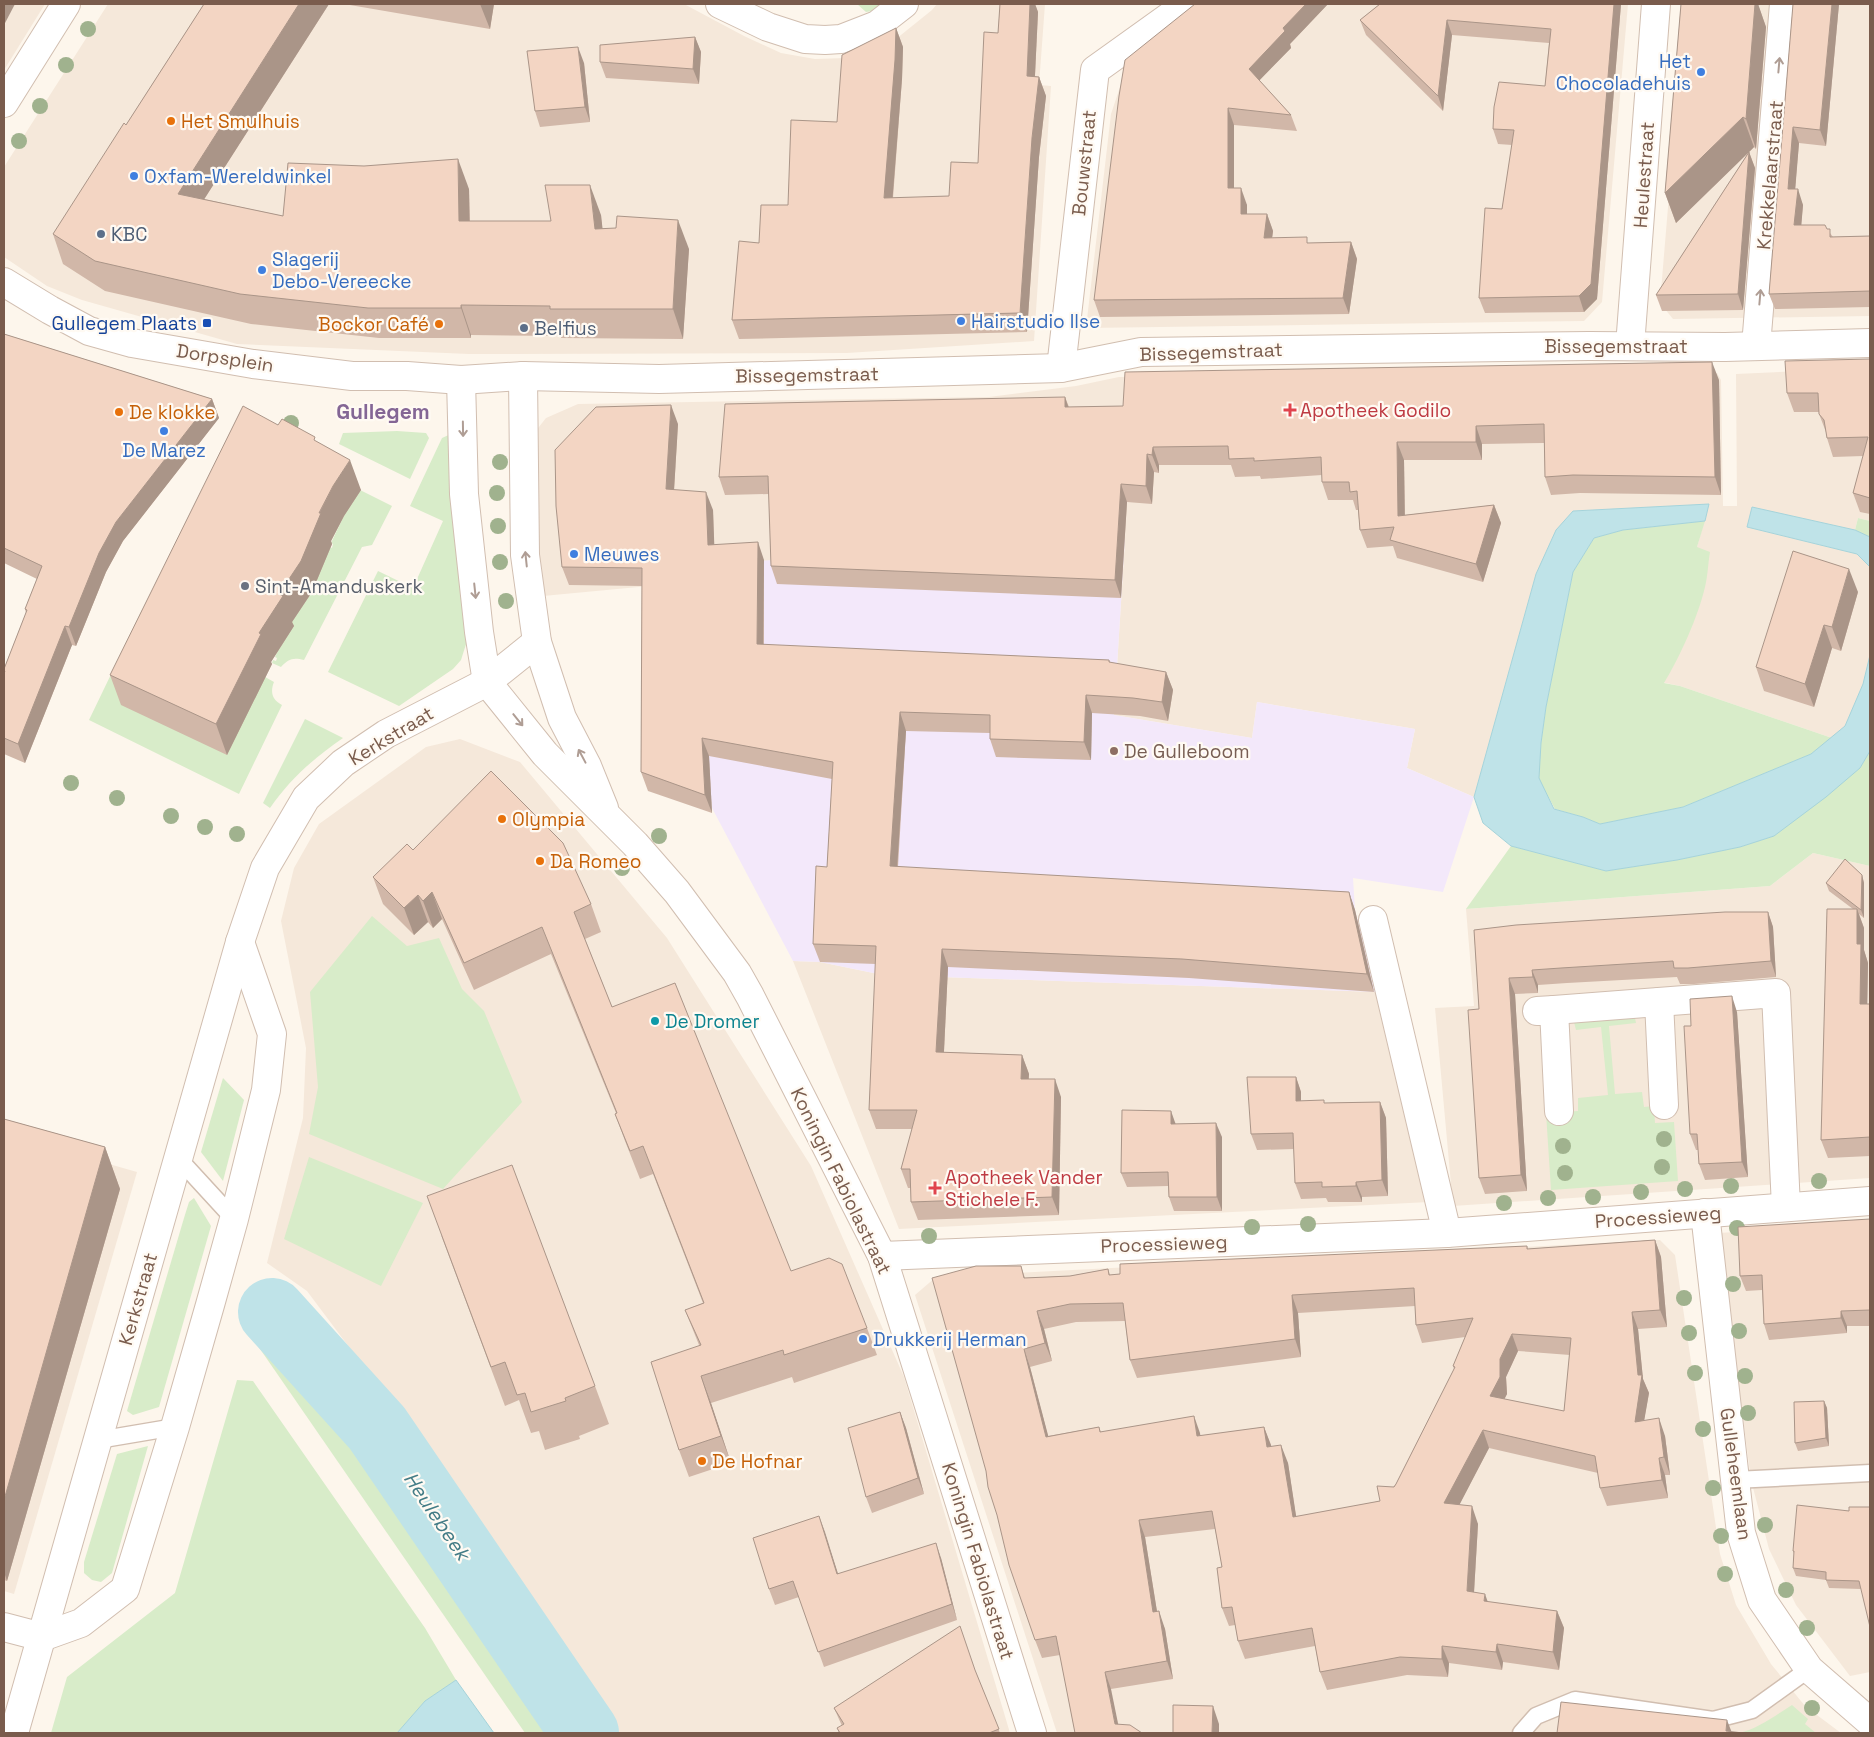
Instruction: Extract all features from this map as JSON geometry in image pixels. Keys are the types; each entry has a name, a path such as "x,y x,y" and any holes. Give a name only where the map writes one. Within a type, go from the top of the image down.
{"street":[{"path":"4,103 66,4"},
{"path":"720,4 768,27 805,39 841,40 877,26 904,4"},
{"name":"Bouwstraat","path":"1061,368 1094,70 1187,4"},
{"name":"Heulestraat","path":"1630,346 1656,4"},
{"name":"Krekkelaarstraat","path":"1756,346 1784,4"},
{"name":"Dorpsplein","path":"4,282 88,331 132,343 254,364 352,376 407,376 461,380 523,376"},
{"name":"Bissegemstraat","path":"523,376 669,378 1061,368 1141,352 1756,346 1870,343"},
{"path":"523,376 525,555 537,642"},
{"path":"461,380 464,494 479,632 487,682"},
{"name":"Kerkstraat","path":"14,1733 240,942 265,868 306,798 344,763 386,734 487,682 537,642"},
{"name":"Koningin Fabiolastraat","path":"537,642 562,718 587,766 608,818"},
{"name":"Koningin Fabiolastraat","path":"487,682 544,754 635,844 677,892 737,973 750,996 882,1256 1032,1733"},
{"path":"1373,920 1447,1233"},
{"path":"4,1627 42,1637 81,1623 125,1589 175,1427 234,1219 266,1090 272,1034 240,942"},
{"path":"1558,1111 1545,1011 1776,993 1786,1208"},
{"path":"1659,1002 1664,1105"},
{"name":"Processieweg","path":"882,1256 1447,1233 1870,1201"},
{"name":"Gulleheemlaan","path":"1705,1213 1741,1533 1762,1600 1809,1669 1870,1722"}],"lane":[{"path":"178,1158 234,1219"},
{"path":"98,1440 175,1427"},
{"path":"1735,1480 1870,1473"},
{"path":"1521,1733 1536,1716 1575,1700 1713,1720 1752,1710 1809,1669"}],"shaded area":[{"path":"4,4 45,4 4,70"},
{"path":"108,4 684,4 744,36 781,53 815,59 846,58 891,43 937,4 1045,4 1039,85 1051,86 1034,341 847,353 469,354 237,344 82,300 47,286 4,257 4,167"},
{"path":"1213,4 1628,4 1602,302 1584,321 1086,328 1111,114 1124,75"},
{"path":"1685,4 1870,4 1870,316 1673,319 1660,303"},
{"path":"1870,368 1870,521 1858,518 1855,530 1752,507 1747,527 1857,554 1870,567 1870,655 1863,684 1845,726 1832,738 1680,686 1652,680 1697,547 1709,504 1574,511 1556,531 1536,574 1474,797 1407,768 1415,729 1257,702 1252,738 1114,715 1125,538 715,564 649,586 543,596 530,486 535,432 546,418 578,404 989,397 1076,386 1119,377 1299,374 1717,373 1721,380 1723,506 1737,506 1736,374"},
{"name":"De Gulleboom","path":"1035,536 1125,538 1114,715 1252,738 1257,702 1415,729 1407,768 1474,797 1443,892 1353,878 1355,910 1377,992 883,975 820,962 793,961 712,808 700,713 735,662 715,564 893,552"},
{"path":"460,739 520,762 667,938 811,1166 904,1377 1010,1733 606,1733 391,1403 307,1291 267,1263 303,1118 306,1048 281,921 294,868 319,824 426,747"},
{"path":"1813,853 1870,866 1870,1178 1453,1206 1435,1008 1474,1006 1466,909 1770,886"},
{"path":"793,961 820,962 883,975 1377,992 1429,1202 899,1229"},
{"path":"4,1134 137,1172 14,1594 4,1591"},
{"path":"1870,1223 1870,1672 1850,1676 1796,1605 1769,1549 1751,1480 1719,1233"},
{"path":"1660,1240 1675,1255 1720,1554 1736,1605 1771,1664 1805,1706 1841,1733 1057,1733 915,1295 936,1277"}],"green space":[{"path":"857,4 884,4 872,11 866,12"},
{"path":"397,431 426,433 429,438 410,479 339,444 343,433"},
{"path":"453,433 467,641 461,660 453,669 399,706 328,672 378,571 413,588 443,521 410,506 442,438"},
{"path":"360,490 392,506 372,545 362,547 304,660 291,659 281,667 272,663 273,660 276,661 277,658 275,657 290,624 307,599 329,547 332,548 333,544 331,543 355,492 358,493"},
{"path":"1858,518 1870,521 1870,537 1855,530"},
{"path":"1705,521 1697,547 1710,552 1705,587 1688,636 1664,683 1680,686 1832,738 1811,754 1683,807 1600,824 1555,809 1538,778 1546,707 1573,572 1594,538 1623,530"},
{"path":"142,610 274,682 273,695 276,701 282,705 239,794 89,720"},
{"path":"305,719 343,738 303,770 270,808 263,803"},
{"path":"1870,751 1870,866 1813,853 1770,886 1466,909 1511,846 1606,871 1677,860 1740,847 1774,836 1860,768"},
{"path":"372,916 407,946 439,938 462,989 484,1011 522,1102 443,1189 309,1134 318,1087 310,992"},
{"path":"1632,1014 1636,1023 1609,1026 1615,1094 1642,1092 1644,1107 1654,1106 1655,1123 1674,1122 1678,1181 1551,1190 1546,1113 1578,1111 1578,1098 1608,1095 1601,1027 1576,1030 1574,1022"},
{"path":"223,1078 244,1100 223,1181 201,1152"},
{"path":"309,1157 423,1203 381,1286 284,1239"},
{"path":"194,1198 211,1226 159,1407 133,1415 127,1411 189,1202"},
{"path":"257,1320 272,1333 478,1620 547,1733 525,1733 247,1330"},
{"path":"237,1380 253,1381 425,1628 456,1680 425,1701 397,1733 51,1733 67,1677 175,1593"},
{"path":"148,1446 112,1573 101,1582 92,1580 84,1573 84,1562 117,1454"},
{"path":"1792,1705 1808,1719 1805,1724 1816,1733 1739,1733 1760,1725"}],"water":[{"path":"1709,504 1705,521 1623,530 1594,538 1573,572 1546,707 1541,743 1539,778 1554,809 1600,824 1683,807 1811,754 1845,726 1863,684 1870,655 1870,751 1860,768 1826,797 1774,836 1740,847 1677,860 1606,871 1511,846 1483,823 1474,797 1536,574 1556,530 1573,511"},
{"path":"1752,507 1855,530 1870,537 1870,567 1857,554 1747,527"},
{"path":"456,1680 494,1733 397,1733 425,1701"}],"building":[{"path":"204,4 299,4 178,194 283,216 288,163 364,166 458,159 459,221 551,221 545,185 590,185 595,229 616,228 617,216 678,220 673,309 550,309 550,306 461,305 461,308 368,308 240,294 95,261 53,234 124,123 126,125"},
{"path":"1000,4 1030,4 1027,76 1039,77 1032,138 1020,313 732,320 739,241 759,243 761,205 788,205 791,120 837,122 842,55 896,28 884,198 949,196 951,162 978,163 984,32 998,33"},
{"path":"1195,4 1306,4 1283,28 1285,31 1249,69 1291,115 1228,108 1228,188 1241,188 1241,214 1267,214 1264,238 1307,237 1307,243 1351,242 1343,298 1094,300 1125,60"},
{"path":"1380,4 1614,4 1591,284 1579,296 1479,298 1485,208 1502,209 1514,130 1493,129 1494,107 1499,82 1545,86 1551,29 1447,20 1438,96 1360,20"},
{"path":"1681,4 1755,4 1746,119 1743,117 1665,193"},
{"path":"1793,4 1832,4 1820,130 1793,127 1788,189 1798,189 1794,225 1825,225 1827,229 1830,229 1830,237 1870,236 1870,291 1769,294"},
{"path":"695,37 693,69 600,62 600,45"},
{"path":"578,47 585,107 535,111 527,51"},
{"path":"1749,152 1738,294 1656,295"},
{"path":"4,334 212,399 116,522 99,553 69,627 65,626 18,744 4,738 4,669 42,566 4,548"},
{"path":"1870,359 1870,498 1853,493 1868,437 1827,438 1824,420 1819,414 1818,393 1787,393 1785,361"},
{"path":"1712,362 1715,477 1573,475 1545,477 1544,424 1476,426 1476,442 1397,442 1398,516 1494,505 1476,564 1390,540 1394,527 1360,530 1357,491 1350,492 1349,482 1322,482 1321,457 1254,461 1254,458 1229,459 1228,446 1153,447 1152,455 1147,454 1146,486 1121,484 1115,580 771,566 768,476 719,477 725,404 1065,397 1065,407 1123,406 1125,372"},
{"path":"671,405 666,489 706,492 708,545 758,542 757,644 1109,660 1109,662 1166,672 1162,702 1086,695 1084,742 990,739 990,715 900,712 890,866 1349,892 1367,974 1182,959 942,949 936,1052 1022,1055 1021,1079 1055,1079 1052,1197 911,1202 910,1169 901,1169 917,1110 869,1110 876,946 813,944 816,866 827,867 833,762 702,738 705,795 641,772 642,568 562,567 556,506 555,450 596,407"},
{"name":"Sint-Amanduskerk","path":"243,406 278,425 282,419 315,437 314,440 350,460 333,486 319,513 321,513 301,561 279,594 283,596 259,633 261,634 216,724 110,675"},
{"path":"1793,551 1849,569 1832,627 1824,625 1805,684 1756,667"},
{"path":"491,771 563,843 591,904 574,912 612,1007 675,983 791,1271 829,1258 842,1264 867,1328 784,1355 783,1350 701,1376 721,1436 679,1450 651,1362 701,1345 685,1310 704,1303 643,1146 630,1151 615,1114 617,1113 542,927 464,963 432,892 423,901 418,895 404,908 373,877 407,844 413,850"},
{"path":"1845,859 1862,875 1861,910 1826,883"},
{"path":"1827,909 1857,909 1857,944 1861,944 1860,1004 1870,1004 1870,1137 1821,1140"},
{"path":"1725,912 1768,912 1771,961 1688,968 1674,968 1673,961 1561,968 1532,970 1533,977 1509,978 1521,1175 1479,1178 1468,1010 1479,1009 1474,930 1516,925"},
{"path":"1732,996 1742,1162 1699,1164 1697,1134 1690,1134 1684,1026 1691,1026 1690,999"},
{"path":"1247,1077 1296,1077 1296,1101 1324,1100 1324,1103 1380,1102 1382,1180 1356,1182 1356,1186 1322,1187 1322,1182 1295,1183 1293,1133 1251,1134"},
{"path":"1122,1110 1171,1111 1171,1124 1216,1123 1217,1197 1169,1197 1168,1172 1121,1173"},
{"path":"4,1119 105,1147 4,1500"},
{"path":"512,1165 595,1386 565,1398 566,1401 531,1412 525,1393 517,1395 505,1362 491,1367 427,1196"},
{"path":"1870,1219 1870,1310 1841,1311 1841,1318 1764,1324 1762,1275 1740,1276 1738,1227"},
{"path":"1655,1240 1660,1310 1632,1312 1638,1375 1642,1375 1635,1422 1659,1418 1664,1457 1659,1458 1662,1480 1600,1488 1595,1456 1483,1430 1444,1503 1472,1506 1467,1591 1485,1594 1484,1601 1557,1611 1553,1652 1497,1644 1496,1652 1442,1646 1442,1659 1400,1657 1320,1672 1312,1628 1238,1641 1232,1607 1222,1608 1217,1568 1222,1567 1212,1511 1139,1520 1153,1612 1159,1611 1167,1661 1105,1672 1115,1724 1130,1725 1142,1733 1075,1733 1056,1636 1035,1640 1009,1565 988,1487 986,1471 932,1278 976,1266 1021,1266 1024,1278 1070,1276 1108,1269 1109,1275 1120,1274 1120,1264 1527,1246 1527,1249","holes":["1414,1288 1416,1325 1473,1318 1453,1366 1455,1367 1396,1484 1394,1487 1377,1486 1380,1501 1293,1517 1281,1445 1267,1447 1264,1427 1197,1436 1194,1416 1100,1432 1099,1427 1046,1437 1024,1349 1045,1343 1037,1311 1070,1304 1123,1303 1130,1360 1295,1339 1292,1295","1512,1334 1571,1338 1564,1411 1490,1396 1500,1377 1500,1359"]},
{"path":"1824,1401 1826,1438 1795,1443 1794,1402"},
{"path":"900,1412 918,1478 866,1497 848,1428"},
{"path":"1797,1505 1849,1511 1849,1507 1870,1507 1870,1627 1859,1581 1826,1580 1826,1572 1793,1568"},
{"path":"819,1516 837,1574 936,1543 952,1604 818,1652 793,1581 769,1589 753,1538"},
{"path":"960,1626 975,1670 999,1729 989,1733 840,1733 837,1728 844,1724 834,1708"},
{"path":"1561,1702 1727,1720 1726,1731 1743,1733 1557,1733"},
{"path":"1173,1705 1213,1706 1212,1733 1173,1733"}],"waterway":[{"name":"Heulebeek","path":"272,1312 377,1428 585,1733"}],"place":[{"name":"Het Chocoladehuis","path":"1701,72"},
{"name":"Het Smulhuis","path":"171,121"},
{"name":"Oxfam-Wereldwinkel","path":"134,176"},
{"name":"KBC","path":"101,234"},
{"name":"Slagerij Debo-Vereecke","path":"262,270"},
{"name":"Hairstudio Ilse","path":"961,321"},
{"name":"Gullegem Plaats","path":"207,323"},
{"name":"Bockor Café","path":"439,324"},
{"name":"Belfius","path":"524,328"},
{"name":"Apotheek Godilo","path":"1290,410"},
{"name":"De klokke","path":"119,412"},
{"name":"De Marez","path":"164,431"},
{"name":"Meuwes","path":"574,554"},
{"name":"Sint-Amanduskerk","path":"245,586"},
{"name":"De Gulleboom","path":"1114,751"},
{"name":"Olympia","path":"502,819"},
{"name":"Da Romeo","path":"540,861"},
{"name":"De Dromer","path":"655,1021"},
{"name":"Apotheek Vander Stichele F.","path":"935,1188"},
{"name":"Drukkerij Herman","path":"863,1339"},
{"name":"De Hofnar","path":"702,1461"}],"district":[{"name":"Gullegem","path":"383,411"}]}
